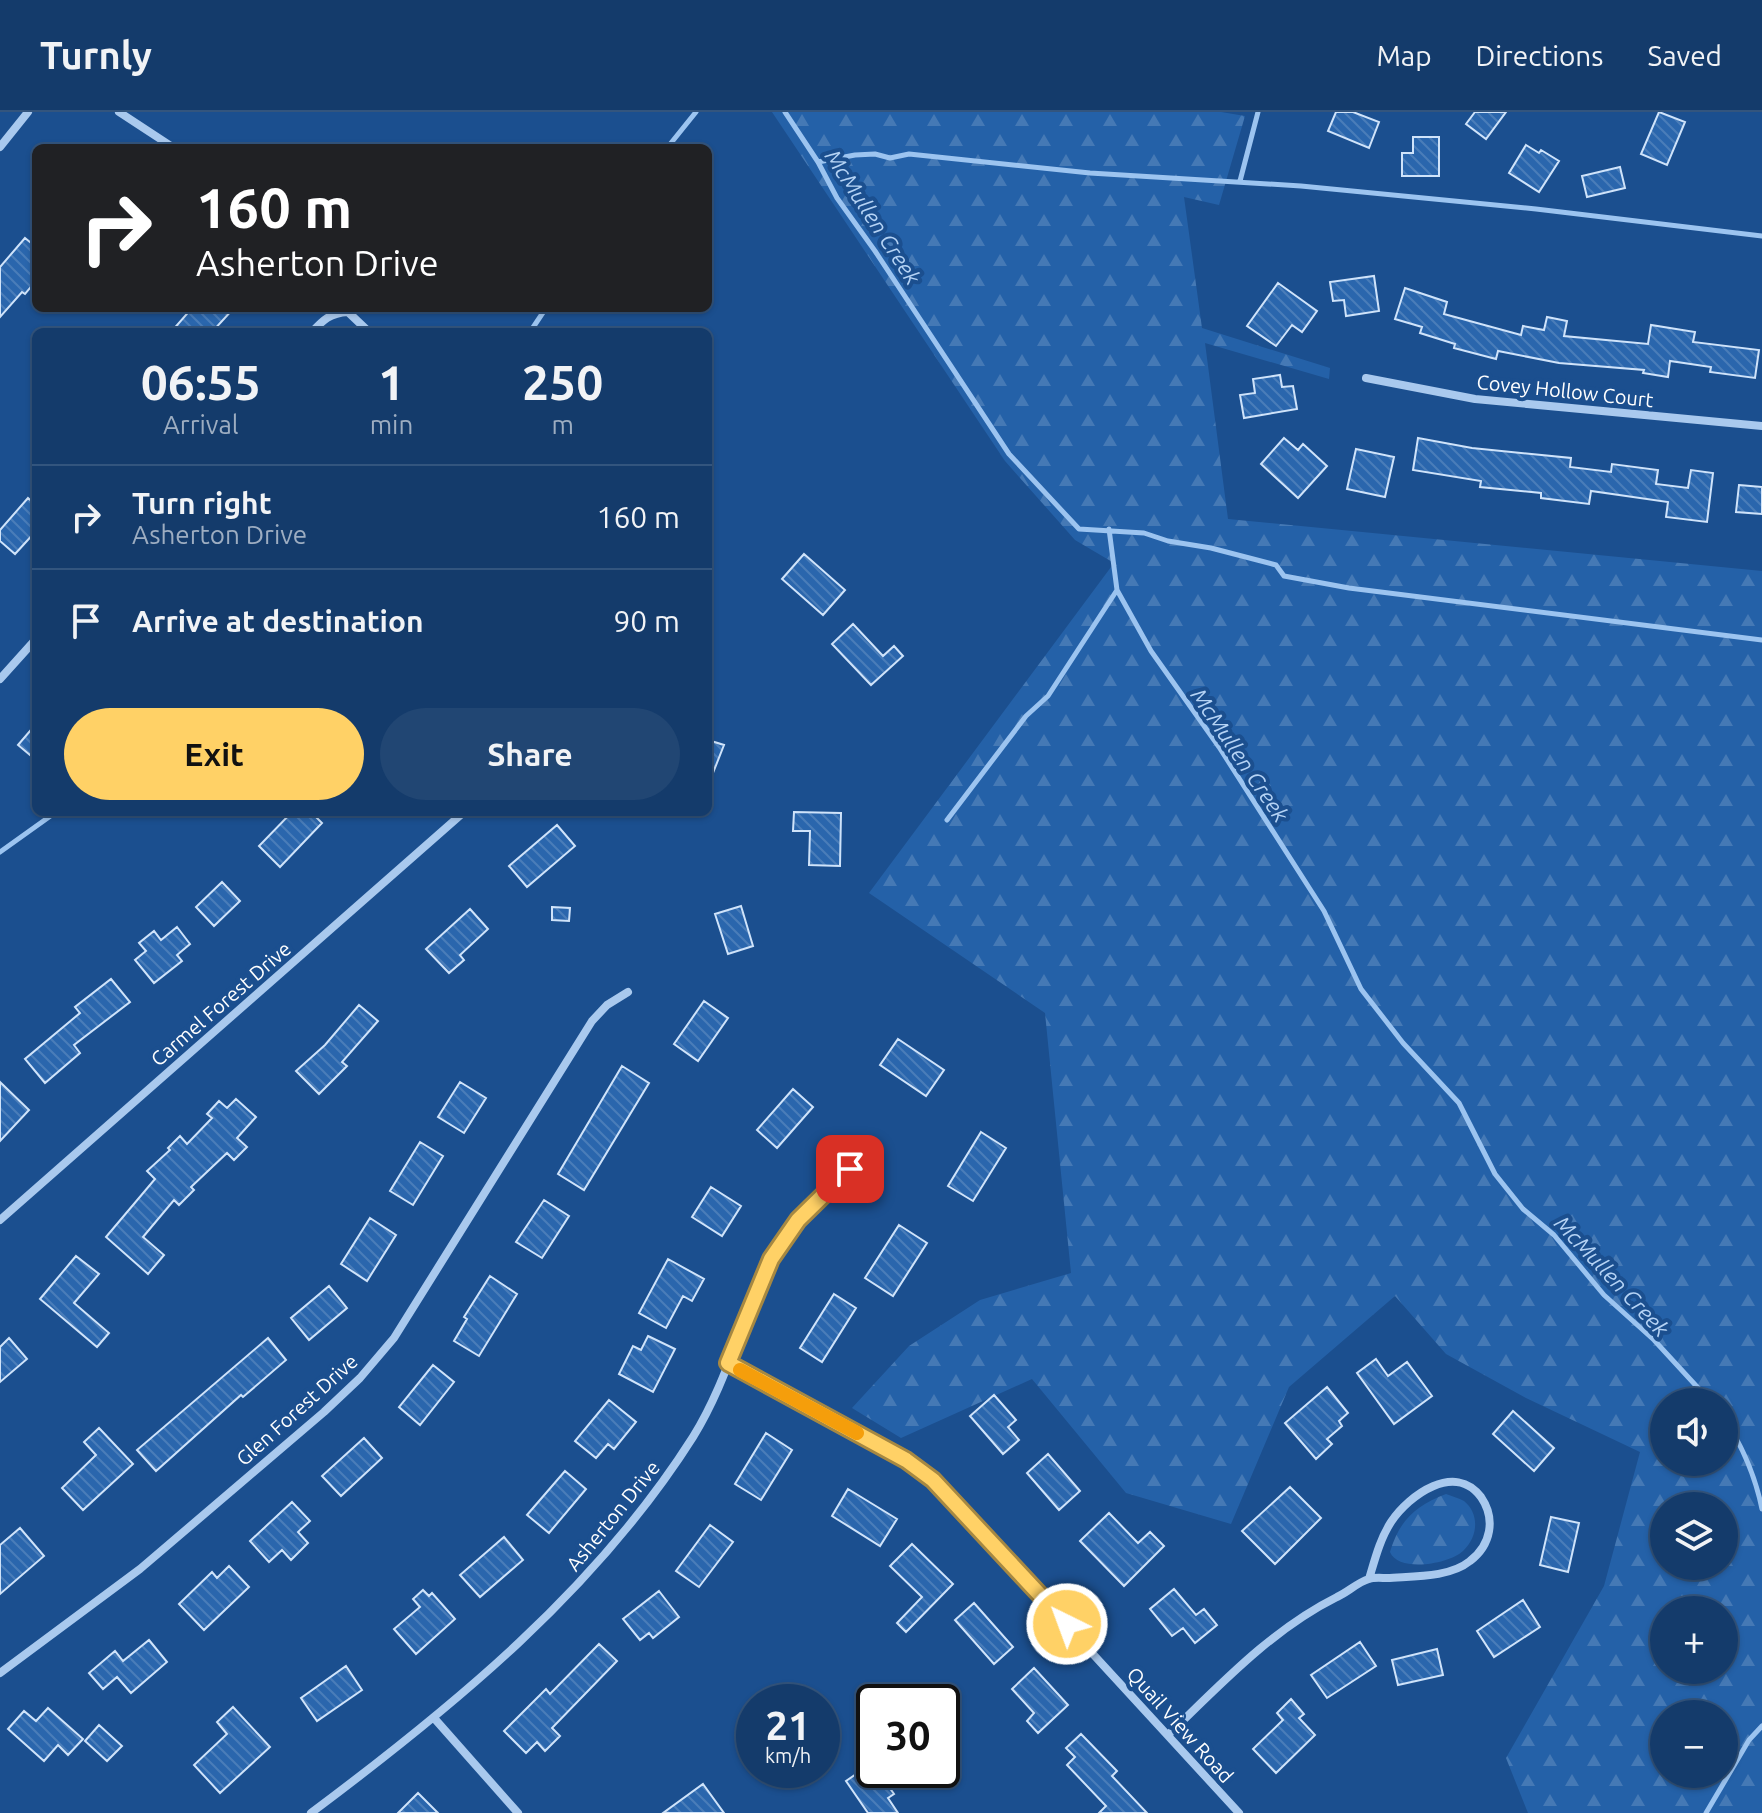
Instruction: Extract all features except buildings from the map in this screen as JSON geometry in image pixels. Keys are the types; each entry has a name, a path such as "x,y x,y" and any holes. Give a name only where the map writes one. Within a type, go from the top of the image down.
{"street":[{"path":"0,147 28,112"},
{"path":"119,112 168,144"},
{"path":"316,328 325,318 348,312 365,328"},
{"name":"Covey Hollow Court","path":"1366,378 1475,399 1762,426"},
{"path":"0,679 32,643"},
{"name":"Carmel Forest Drive","path":"0,1220 459,816"},
{"name":"Glen Forest Drive","path":"0,1673 140,1569 360,1378 394,1338 574,1046 607,1005 628,992"},
{"name":"Asherton Drive","path":"311,1813 434,1718 565,1598 608,1553 647,1504 695,1433 771,1259 798,1220 850,1169"},
{"name":"Quail View Road","path":"728,1363 906,1460 933,1480 1239,1813"},
{"path":"1168,1735 1253,1654 1317,1606 1369,1579 1447,1571 1469,1563 1484,1547 1490,1532 1491,1518 1481,1498 1469,1485 1457,1481 1441,1483 1422,1492 1392,1521 1377,1551 1369,1579"},
{"path":"434,1718 518,1813"}],"green space":[{"path":"772,112 1221,112 1245,116 1219,205 1184,197 1202,328 1330,368 1329,379 1205,343 1228,519 1762,571 1762,1813 1528,1813 1506,1758 1604,1586 1640,1452 1526,1398 1446,1354 1395,1296 1289,1387 1231,1524 1126,1493 1032,1379 901,1438 852,1408 909,1346 980,1300 1071,1273 1045,1013 869,893 1114,563 1075,540 1005,461"},
{"path":"1446,1494 1464,1501 1473,1512 1475,1526 1468,1545 1456,1556 1436,1563 1413,1564 1395,1559 1390,1552 1404,1523 1417,1509"}],"waterway":[{"path":"670,144 696,112"},
{"path":"785,112 837,198 1009,454 1079,529 1144,533 1276,565 1284,576 1349,588 1762,640"},
{"path":"1240,181 1258,112"},
{"path":"818,162 855,155 875,154 890,158 909,154 1090,173 1301,186 1536,209 1762,236"},
{"path":"533,328 543,312"},
{"name":"McMullen Creek","path":"1109,529 1117,590 1151,651 1219,747 1324,911 1361,989 1403,1043 1459,1103 1495,1174 1523,1209 1554,1235 1604,1295 1654,1340 1698,1388"},
{"path":"947,820 1026,716 1048,696 1117,590"},
{"path":"0,852 50,816"},
{"name":"McMullen Creek","path":"1738,1442 1748,1462 1762,1509"},
{"path":"1706,1813 1749,1740 1762,1726"}],"slow traffic":[{"path":"740,1370 857,1433"}],"route":[{"path":"850,1169 798,1220 771,1259 728,1363 906,1460 933,1480 1067,1624"}]}
